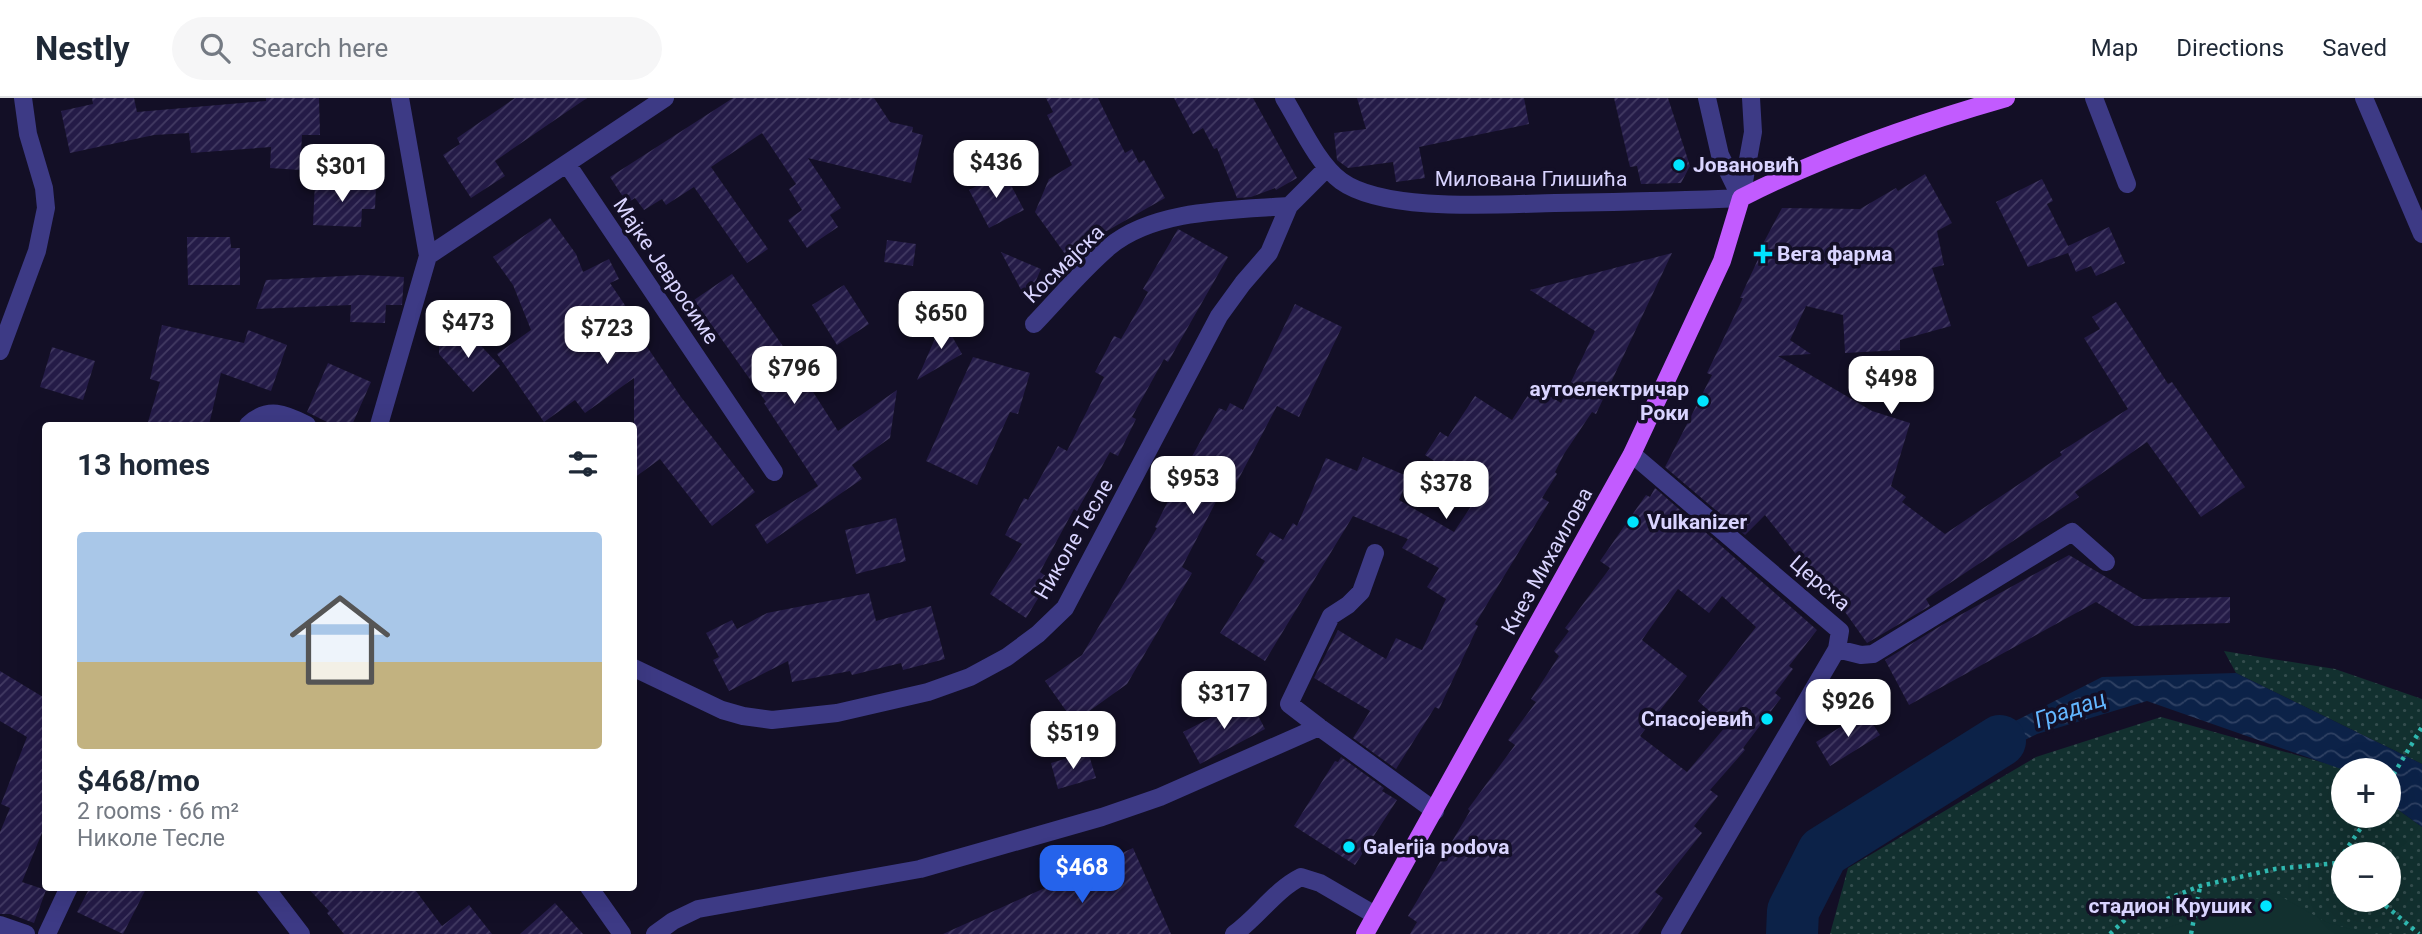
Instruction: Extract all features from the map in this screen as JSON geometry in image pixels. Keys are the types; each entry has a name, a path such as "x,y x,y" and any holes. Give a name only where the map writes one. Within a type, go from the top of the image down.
{"main road":[{"path":"1741,198 1815,162 1927,122 2006,98"},
{"name":"Кнез Михаилова","path":"1365,934 1632,454 1722,261 1741,198"}],"street":[{"path":"0,351 37,251 46,208 44,188 28,134 23,98"},
{"path":"383,422 428,256 400,98"},
{"path":"428,256 665,98"},
{"name":"Милована Глишића","path":"1284,98 1327,168 1342,182 1395,199 1443,205 1741,198"},
{"path":"1707,98 1720,155 1741,198"},
{"name":"Кнез Михаилова","path":"1741,198 1753,132 1751,98"},
{"path":"2094,98 2127,184"},
{"path":"2364,98 2422,234"},
{"name":"Мајке Јевросиме","path":"567,164 774,472"},
{"name":"Николе Тесле","path":"637,669 722,710 772,720 837,713 928,692 970,677 1007,657 1038,634 1065,608 1219,316 1269,253 1289,206 1327,168"},
{"name":"Космајска","path":"1034,324 1110,246 1161,220 1208,211 1289,206"},
{"path":"251,422 271,412 285,414 301,422"},
{"name":"Церска","path":"1632,454 1840,631 1837,649"},
{"path":"1670,934 1837,649 1861,655 1873,654 2072,532 2106,562"},
{"path":"1375,554 1361,593 1348,606 1331,616 1289,704 1435,811"},
{"path":"655,934 673,921 698,909 920,869 1102,817 1160,797 1319,727"},
{"path":"1234,934 1292,881 1301,877 1320,883 1375,915"},
{"path":"47,934 67,891"},
{"path":"268,891 301,934"},
{"path":"592,891 622,934"},
{"path":"0,925 26,934"}],"path":[{"path":"2401,762 2422,727"},
{"path":"2110,934 2132,913 2200,886 2275,869 2331,864"},
{"path":"2191,934 2200,886"},
{"path":"2393,912 2418,934"}],"green space":[{"path":"2224,651 2335,669 2422,699 2422,764 2236,673"},
{"path":"2161,717 2331,765 2331,828 2401,828 2401,812 2422,827 2422,934 1830,934 1848,868 2036,757"},
{"name":"стадион Крушик","path":"2275,893 2326,922 2367,934 2155,934 2160,930"}],"water":[{"path":"2236,673 2422,764 2422,827 2401,812 2401,758 2331,758 2331,765 2147,701 2037,734 1933,785 1982,738 2102,677"}],"building":[{"path":"92,98 134,98 137,112 266,101 266,98 319,98 320,135 302,135 300,170 270,168 271,147 191,153 189,133 154,135 70,153 61,111 93,104"},
{"path":"515,98 587,98 495,161 505,176 471,198 443,155 460,144 457,138"},
{"path":"733,98 874,98 890,122 913,127 912,132 923,135 911,183 808,158 841,208 830,215 838,227 807,248 788,220 802,210 789,189 796,184 762,133 711,167 768,249 747,263 694,187 666,205 662,199 644,210 635,198 627,203 610,177"},
{"path":"1046,98 1098,98 1125,153 1132,149 1139,163 1144,160 1165,198 1098,236 1100,239 1070,261 1035,212 1049,179 1072,165 1047,115 1053,112"},
{"path":"1174,98 1253,98 1297,178 1276,190 1275,188 1251,197 1237,198 1217,148 1214,149 1203,128 1193,134"},
{"path":"1357,98 1524,98 1529,124 1419,147 1425,178 1396,182 1393,162 1348,168 1337,160 1334,133 1366,129"},
{"path":"1614,98 1668,98 1690,166 1681,183 1641,184 1637,166 1630,167"},
{"path":"1004,172 1024,210 989,228 969,190"},
{"path":"1925,174 1952,223 1937,231 1944,265 1932,268 1951,326 1900,340 1900,350 1845,353 1843,315 1806,306 1790,340 1811,354 1778,356 1872,411 1910,423 1891,486 1906,497 1902,502 1945,534 2062,455 2060,452 2128,409 2084,338 2100,329 2092,317 2116,302 2168,384 2172,382 2245,487 2201,517 2147,442 2075,492 2079,497 1926,599 1930,606 1867,643 1838,602 1836,605 1765,515 1745,535 1665,467 1712,375 1707,373 1743,298 1740,298 1761,253 1758,253 1782,208 1860,209 1896,188 1898,191"},
{"path":"2042,179 2053,201 2047,204 2068,246 2109,227 2125,263 2096,276 2091,266 2076,272 2068,253 2028,267 1996,202"},
{"path":"315,182 376,185 375,209 362,209 361,227 313,225"},
{"path":"550,218 576,254 583,272 609,259 619,279 610,283 639,326 635,329 681,397 755,492 712,526 660,459 637,476 634,378 585,413 575,400 544,422 497,354 531,330 513,285 493,257"},
{"path":"1178,229 1228,257 1168,362 1164,359 1132,417 1136,419 1118,456 1110,452 1077,511 1074,509 1040,572 1050,579 1026,618 990,594 1022,544 1005,535 1024,498 1028,500 1058,446 1067,451 1104,377 1095,372 1114,336 1121,339 1148,292 1143,289"},
{"path":"187,237 230,237 231,248 240,248 240,285 188,285"},
{"path":"887,240 916,244 913,266 884,262"},
{"path":"1001,252 1041,269 1027,301"},
{"path":"1672,253 1596,414 1592,412 1564,454 1555,472 1557,474 1542,498 1549,502 1475,624 1478,626 1439,709 1435,707 1396,769 1353,738 1370,711 1314,678 1338,630 1386,659 1396,638 1422,650 1446,599 1427,587 1439,568 1402,548 1408,539 1353,516 1265,661 1220,633 1265,561 1256,555 1270,532 1283,540 1293,523 1297,526 1326,458 1357,471 1363,457 1409,477 1399,500 1454,532 1481,491 1425,455 1440,432 1448,437 1475,396 1512,420 1534,386 1561,403 1595,331 1530,290"},
{"path":"732,274 792,359 838,431 897,390 890,438 852,465 862,479 767,544 755,525 818,486 764,403 766,402 694,300"},
{"path":"362,275 404,277 402,305 386,305 385,323 350,322 351,305 256,309 266,280"},
{"path":"844,285 869,324 837,345 812,305"},
{"path":"1295,304 1342,327 1299,417 1277,406 1228,499 1220,494 1182,567 1192,573 1127,684 1074,722 1045,681 1082,655 1157,528 1155,527 1176,485 1219,408 1226,411 1230,403 1243,410"},
{"path":"943,320 962,354 917,380"},
{"path":"162,325 244,343 248,330 287,345 271,391 221,373 210,422 148,422 160,382 150,379"},
{"path":"467,331 500,366 473,392 439,354 439,345 452,333 458,339"},
{"path":"52,347 95,361 83,400 40,387"},
{"path":"973,357 1030,373 1018,414 1010,412 977,485 926,461"},
{"path":"328,363 371,382 353,422 327,422 307,412"},
{"path":"1655,488 1817,630 1789,666 1793,669 1775,693 1781,698 1743,748 1745,750 1710,790 1718,796 1694,826 1702,833 1655,892 1663,898 1638,934 1410,934 1417,922 1408,916 1470,811 1468,809 1515,745 1508,740 1536,702 1531,699 1559,656 1554,651 1569,631 1565,628 1610,568 1600,561 1646,495 1650,497","holes":["1678,589 1709,613 1722,596 1756,627 1698,701 1726,726 1687,772 1640,736 1687,676 1642,640"]},
{"path":"896,518 906,561 856,574 845,530"},
{"path":"2069,555 2143,599 2230,597 2230,623 2135,626 2096,602 1909,705 1885,660 1942,625"},
{"path":"869,593 876,621 931,606 945,659 903,670 901,663 852,675 850,671 792,682 788,661 729,691 713,660 719,657 706,633 732,620 737,629 767,613"},
{"path":"0,671 42,696 42,833 22,882 46,891 34,923 10,914 0,914 0,832 10,808 1,804 27,737 0,721"},
{"path":"1249,698 1265,729 1200,764 1183,732"},
{"path":"1865,712 1880,735 1830,766 1816,742"},
{"path":"1088,752 1096,778 1058,789 1051,763"},
{"path":"1341,757 1397,800 1355,865 1294,826 1335,761 1338,762"},
{"path":"1133,848 1171,934 943,934"},
{"path":"88,891 145,891 123,934 77,912"},
{"path":"311,891 416,891 442,926 469,905 492,934 344,934 327,913 329,911"},
{"path":"555,903 583,934 520,934"}],"waterway":[{"name":"Градац","path":"1792,934 1793,911 1823,852 2000,741"}],"place":[{"name":"Јовановић","path":"1679,165"},
{"name":"Вега фарма","path":"1763,254"},
{"name":"аутоелектричар Роки","path":"1703,401"},
{"name":"Vulkanizer","path":"1633,522"},
{"name":"Спасојевић","path":"1767,719"},
{"name":"Galerija podova","path":"1349,847"},
{"name":"стадион Крушик","path":"2266,906"}]}
